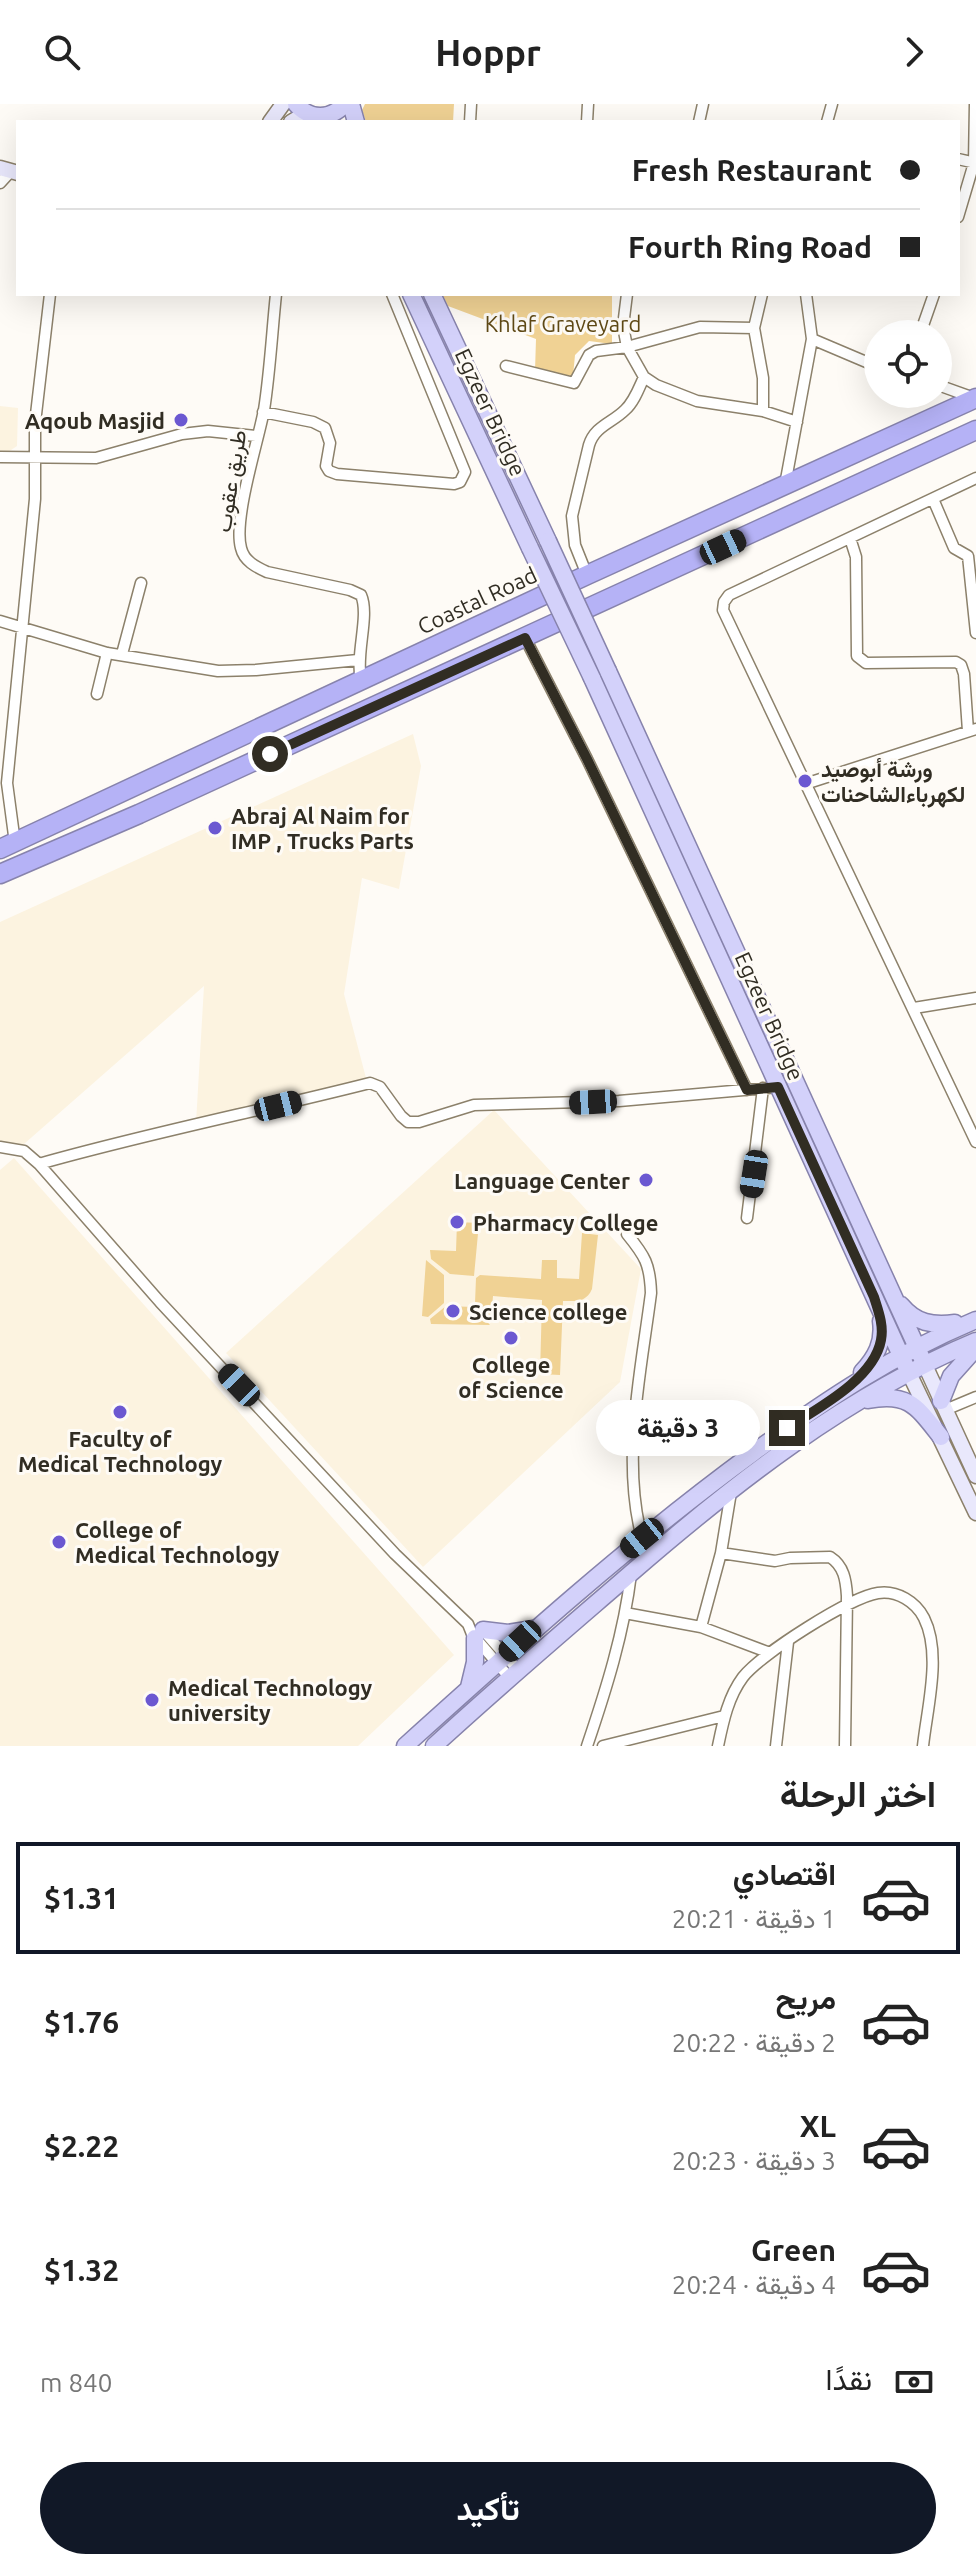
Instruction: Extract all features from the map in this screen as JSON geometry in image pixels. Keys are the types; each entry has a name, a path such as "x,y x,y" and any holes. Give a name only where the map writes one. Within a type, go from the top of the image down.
{"highway":[{"name":"Coastal Road","path":"8,846 587,575 976,398"},
{"path":"0,874 139,814 976,430"}],"main road":[{"path":"308,114 332,115 348,104"},
{"name":"Egzeer Bridge","path":"412,296 592,678 770,1088 908,1371"},
{"name":"Egzeer Bridge","path":"433,296 924,1363"},
{"path":"890,1288 911,1316 921,1322 937,1325 976,1320"},
{"path":"851,1385 871,1363 881,1342 880,1318 874,1297"},
{"path":"405,1746 532,1629 687,1501 851,1385 916,1346 976,1320"},
{"path":"434,1746 664,1542 779,1454 908,1371 976,1341"},
{"path":"943,1406 951,1376 976,1348"},
{"path":"924,1363 976,1476"},
{"path":"908,1371 976,1513"},
{"path":"848,1408 868,1400 901,1398 914,1406 941,1437"},
{"path":"468,1689 474,1667 475,1631 508,1633 532,1629"}],"street":[{"path":"960,211 975,163 975,105"},
{"path":"0,183 10,171"},
{"path":"8,846 5,819 7,783 35,499 37,407 50,296"},
{"name":"طريق عقوب","path":"276,296 263,412 239,535 243,556 267,572 361,595 365,604 358,660 361,681"},
{"path":"263,412 313,422 325,428 330,443 326,466 337,474 460,482 465,472 393,296"},
{"path":"627,296 623,326 627,347 644,377 697,401 763,411 797,422"},
{"path":"762,296 754,328 763,378 763,411"},
{"path":"785,485 812,339 806,296"},
{"path":"925,320 933,296"},
{"path":"506,366 574,383 592,353 700,327 754,328"},
{"path":"812,339 864,361"},
{"path":"587,575 572,533 572,516 583,464 591,438 601,426 626,410 644,377"},
{"path":"952,390 976,398"},
{"path":"0,457 96,458 195,432 256,436"},
{"path":"976,478 729,595 723,610 976,1142"},
{"path":"933,499 954,548 968,556 976,633"},
{"path":"805,784 972,730 961,665 956,662 866,663 857,656 856,557 850,538"},
{"path":"122,654 141,583"},
{"path":"0,621 107,653 218,671 358,660"},
{"path":"525,638 747,1090"},
{"path":"97,694 107,653"},
{"path":"0,883 27,861"},
{"path":"914,1008 976,998"},
{"path":"39,1164 137,1137 210,1123 370,1083 380,1087 408,1122 419,1122 474,1105 619,1101 770,1088 747,1218"},
{"path":"0,1147 24,1151 39,1164 160,1302 395,1554 475,1631 513,1673"},
{"path":"627,1234 649,1263 651,1273 633,1487 642,1538"},
{"path":"943,1406 976,1397"},
{"path":"701,1627 721,1553 731,1492"},
{"path":"721,1553 775,1561 830,1557 837,1562 844,1575 847,1606 845,1746"},
{"path":"587,1746 603,1700 625,1613 631,1573"},
{"path":"718,1746 724,1716 741,1680 770,1653 847,1606 877,1593 892,1593 914,1604 929,1632 932,1659 923,1746"},
{"path":"625,1613 701,1627 770,1653"},
{"path":"776,1746 788,1642"},
{"path":"603,1746 724,1716"}],"shaded area":[{"path":"0,406 18,408 17,446 0,453"},
{"path":"413,734 421,766 399,889 362,878 344,994 366,1078 196,1123 204,986 24,1144 0,1143 0,922"},
{"name":"Science college","path":"494,1110 641,1269 620,1382 423,1567 226,1353"},
{"name":"Faculty of Medical Technology","path":"14,1158 454,1655 358,1746 0,1746 0,1170"}],"green space":[{"path":"365,104 454,104 453,120 365,120 362,110"},
{"name":"Khlaf Graveyard","path":"443,296 612,296 612,344 589,341 575,355 573,376 535,371 536,339 448,306"},
{"path":"457,1222 479,1223 474,1276 450,1274 431,1259 430,1250 456,1251"},
{"path":"582,1233 598,1235 592,1289 583,1299 563,1301 560,1375 540,1374 542,1300 493,1296 491,1320 475,1303 476,1278 480,1275 541,1279 542,1260 557,1260 557,1278 579,1279"},
{"path":"426,1260 444,1275 444,1303 428,1317 422,1316"},
{"path":"446,1306 474,1307 490,1325 431,1324 430,1319"}],"place":[{"name":"Aqoub Masjid","path":"181,420"},
{"name":"ورشة أبوصيد لكهرباءالشاحنات","path":"805,781"},
{"name":"Abraj Al Naim for IMP , Trucks Parts","path":"215,828"},
{"name":"Language Center","path":"646,1180"},
{"name":"Pharmacy College","path":"457,1222"},
{"name":"Science college","path":"453,1311"},
{"name":"College of Science","path":"511,1338"},
{"name":"Faculty of Medical Technology","path":"120,1412"},
{"name":"College of Medical Technology","path":"59,1542"},
{"name":"Medical Technology university","path":"152,1700"}],"route":[{"path":"270,754 525,638 747,1090 778,1087 874,1297 882,1331 881,1342 871,1363 851,1385 787,1428"}]}
